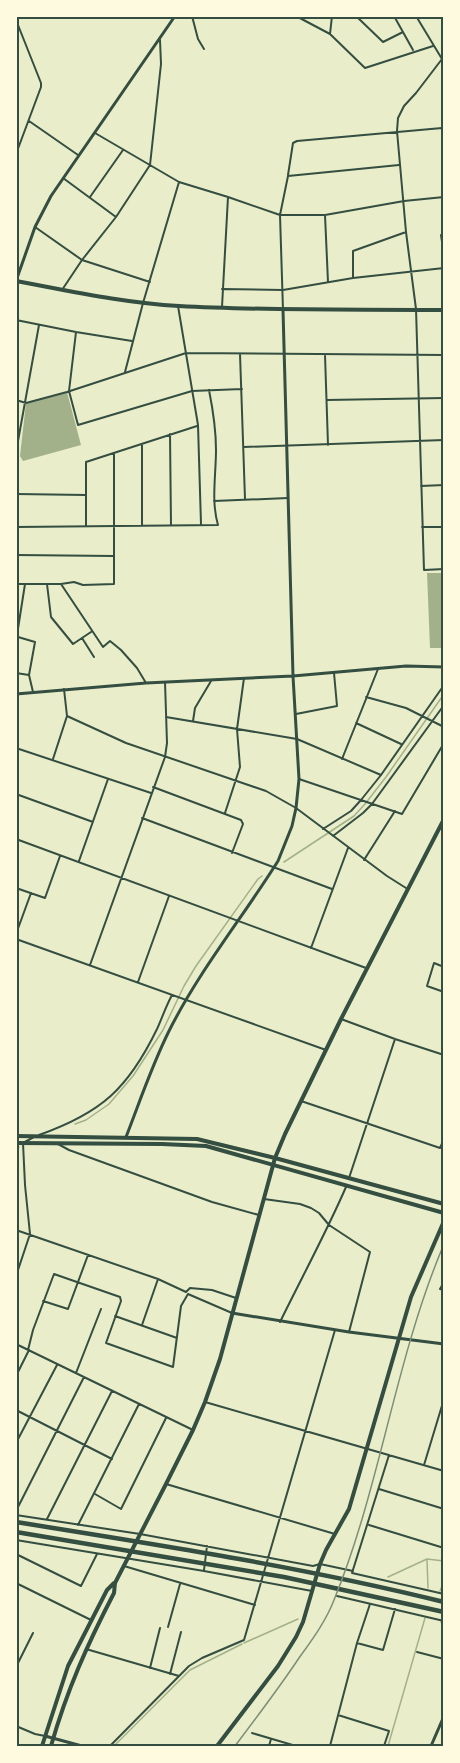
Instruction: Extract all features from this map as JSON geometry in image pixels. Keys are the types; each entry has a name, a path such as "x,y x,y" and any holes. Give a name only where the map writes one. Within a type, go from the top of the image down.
{"highway":[{"path":"16,1522 286,1568 444,1602"},
{"path":"16,1532 284,1577 444,1612"}],"main road":[{"path":"16,281 143,303 178,306 444,310"},
{"path":"42,1746 68,1666 107,1590 115,1583 124,1566 205,1402 220,1359 275,1158 341,1019 444,819"},
{"path":"16,1136 197,1139 444,1204"},
{"path":"16,1143 206,1146 444,1213"},
{"path":"217,1746 278,1666 297,1636 320,1564 349,1509 416,1282 444,1221"},
{"path":"51,1746 69,1688 85,1649 114,1593 115,1583"}],"street":[{"path":"16,281 35,227 51,196 175,16"},
{"path":"192,16 198,39 204,49"},
{"path":"296,16 330,34 365,68 433,46"},
{"path":"330,34 332,16"},
{"path":"356,16 383,42 403,32"},
{"path":"394,16 414,52"},
{"path":"416,16 433,46 443,58 404,105 398,118 397,131 416,309 424,570 444,569"},
{"path":"440,16 444,22"},
{"path":"16,20 41,82 16,154"},
{"path":"62,290 116,217 150,165 161,64 160,37"},
{"path":"29,121 78,155"},
{"path":"126,1137 154,1061 184,999 274,868 286,842 296,808 299,779 280,215 293,142 397,131 442,128 444,131"},
{"path":"94,132 179,182 280,215 325,215 404,201 444,197"},
{"path":"89,198 123,150"},
{"path":"288,176 400,165"},
{"path":"63,178 116,217"},
{"path":"125,372 179,182"},
{"path":"222,307 228,197"},
{"path":"325,215 328,282"},
{"path":"35,227 82,260 150,282"},
{"path":"354,278 353,251 406,232"},
{"path":"444,235 441,235 444,255"},
{"path":"222,289 283,290 354,278 444,268"},
{"path":"178,306 198,425 201,525"},
{"path":"16,320 132,341"},
{"path":"16,452 39,325"},
{"path":"76,332 69,391 78,425 192,392 242,389"},
{"path":"16,399 26,403 186,353 444,355"},
{"path":"240,354 245,500"},
{"path":"325,355 328,445"},
{"path":"16,527 218,525 214,510 215,423 209,390"},
{"path":"327,400 444,398"},
{"path":"86,525 86,462 198,425"},
{"path":"170,435 171,525"},
{"path":"244,447 444,440"},
{"path":"142,444 142,525"},
{"path":"16,584 74,582 83,585 114,584 114,453"},
{"path":"421,486 444,485"},
{"path":"16,494 86,495"},
{"path":"214,501 288,498"},
{"path":"422,527 444,527"},
{"path":"16,555 114,556"},
{"path":"26,584 17,635 35,642 29,675 33,692"},
{"path":"47,584 51,617 73,644 92,631"},
{"path":"61,584 103,647 110,641 137,668 146,682"},
{"path":"82,638 94,657"},
{"path":"16,694 146,682 334,674 406,666 444,667"},
{"path":"342,759 378,669"},
{"path":"16,673 29,675"},
{"path":"296,714 337,706 334,674"},
{"path":"225,813 240,767 237,729 244,678"},
{"path":"193,721 195,708 211,681"},
{"path":"90,965 165,757 167,743 165,682"},
{"path":"325,830 362,801 444,685"},
{"path":"52,760 67,716 64,689"},
{"path":"366,697 406,708 444,727"},
{"path":"332,835 363,813 444,705"},
{"path":"67,716 126,743 266,791 296,808 364,860 409,890"},
{"path":"166,717 297,739 381,775"},
{"path":"356,723 401,744"},
{"path":"299,779 402,814 444,742"},
{"path":"16,748 151,793"},
{"path":"79,862 108,779"},
{"path":"153,787 241,819 243,824 232,852"},
{"path":"16,794 93,822"},
{"path":"364,860 395,812"},
{"path":"142,818 332,889"},
{"path":"16,839 368,969"},
{"path":"311,948 348,848"},
{"path":"16,888 45,898 60,856"},
{"path":"16,934 31,892"},
{"path":"138,982 169,896"},
{"path":"16,939 326,1050"},
{"path":"444,966 434,963 427,986 444,992"},
{"path":"16,1276 30,1234 23,1143 81,1118 115,1093 145,1052 173,995"},
{"path":"341,1019 395,1040 444,1055"},
{"path":"349,1178 395,1040"},
{"path":"301,1101 440,1148 444,1139"},
{"path":"55,1143 201,1198 259,1215"},
{"path":"280,1322 346,1186"},
{"path":"264,1199 300,1204 311,1208 319,1213 329,1225 370,1252 349,1332"},
{"path":"16,1230 158,1279 232,1313 280,1322 444,1344"},
{"path":"43,1301 68,1309 88,1255"},
{"path":"16,1376 29,1350 33,1330 54,1274 120,1297 121,1301 106,1343 171,1367 174,1366 181,1306 190,1288 212,1290 236,1298"},
{"path":"142,1325 158,1279"},
{"path":"444,1282 440,1289 444,1290"},
{"path":"76,1373 101,1309"},
{"path":"116,1316 177,1338"},
{"path":"111,1746 189,1666 244,1640 335,1330"},
{"path":"16,1344 193,1430"},
{"path":"16,1443 57,1365"},
{"path":"84,1377 16,1513 313,1566 320,1564 353,1570"},
{"path":"47,1519 112,1391"},
{"path":"424,1465 444,1399"},
{"path":"205,1402 444,1470"},
{"path":"78,1525 139,1404"},
{"path":"16,1410 112,1459"},
{"path":"94,1494 121,1509 166,1418"},
{"path":"389,1455 352,1573 444,1594"},
{"path":"166,1484 335,1534"},
{"path":"379,1489 444,1509"},
{"path":"368,1524 444,1548"},
{"path":"16,1540 312,1591"},
{"path":"204,1571 207,1546"},
{"path":"16,1554 81,1586 97,1553"},
{"path":"124,1566 255,1605"},
{"path":"16,1582 91,1620"},
{"path":"168,1627 180,1584"},
{"path":"337,1596 444,1621"},
{"path":"330,1746 357,1642 370,1604"},
{"path":"357,1642 383,1650 394,1609"},
{"path":"150,1668 160,1628"},
{"path":"170,1674 181,1632"},
{"path":"16,1667 33,1634"},
{"path":"85,1649 179,1676"},
{"path":"417,1652 444,1659"},
{"path":"338,1715 389,1731 384,1746"},
{"path":"431,1746 444,1716"},
{"path":"16,1726 35,1734 82,1746"},
{"path":"252,1733 296,1746"},
{"path":"269,1746 271,1739"}],"shaded area":[{"path":"67,392 81,445 23,461 20,456 26,403"},
{"path":"427,573 443,573 443,648 430,648"}],"waterway":[{"path":"284,862 354,816 386,777 444,694"},
{"path":"75,1124 86,1120 109,1104 133,1076 163,1030 196,966 262,876"},
{"path":"388,1577 427,1559 444,1561"},
{"path":"427,1560 428,1588"},
{"path":"440,1591 444,1581"},
{"path":"388,1746 425,1618"},
{"path":"244,1643 298,1619"},
{"path":"441,1622 444,1628"},
{"path":"114,1746 190,1670 242,1644"}],"railway":[{"path":"235,1746 314,1637 334,1600 364,1512 413,1332 444,1244"}]}
